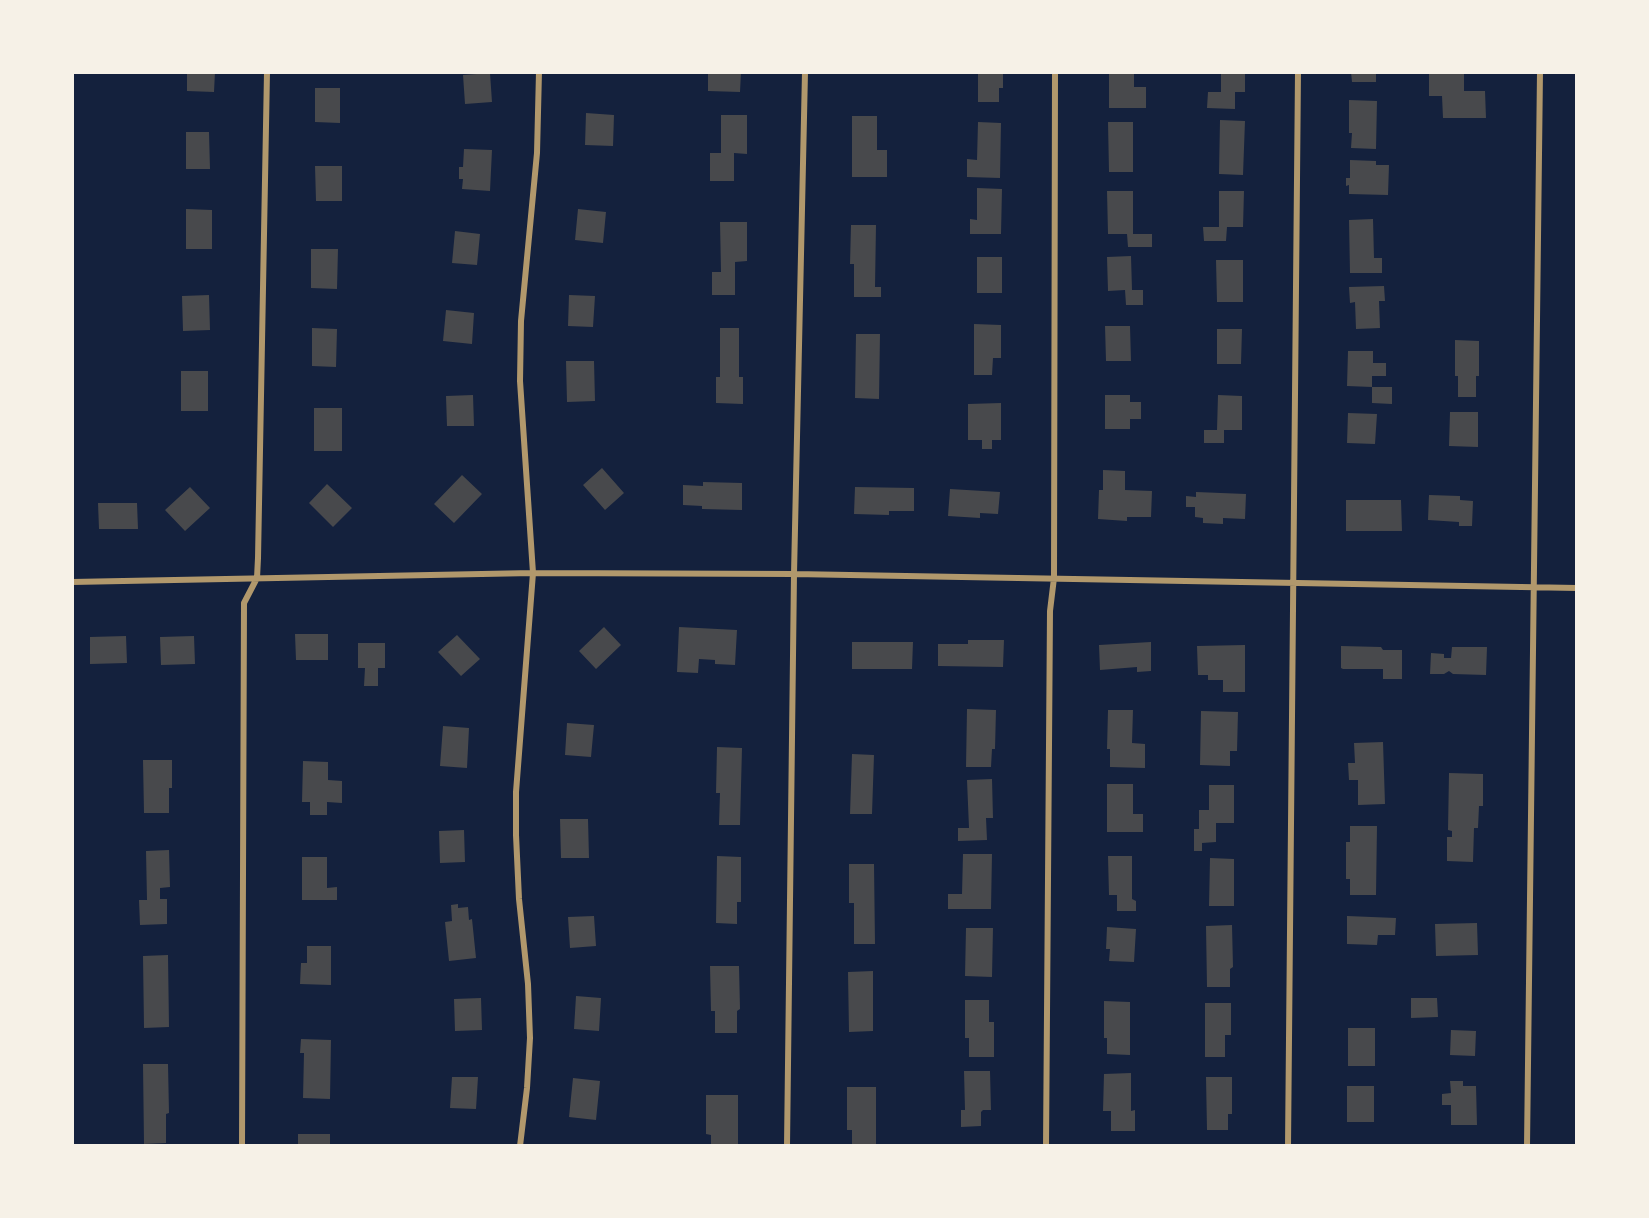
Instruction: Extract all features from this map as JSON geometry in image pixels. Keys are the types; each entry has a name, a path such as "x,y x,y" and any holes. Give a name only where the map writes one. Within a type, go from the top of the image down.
{"street":[{"path":"242,1146 244,603 257,578 263,388 267,72"},
{"path":"520,1146 530,1038 528,984 519,899 516,792 533,573 520,381 521,321 537,153 539,72"},
{"path":"787,1146 794,574 805,72"},
{"path":"1046,1146 1050,611 1054,578 1055,72"},
{"path":"1288,1146 1298,72"},
{"path":"1527,1146 1540,72"},
{"path":"72,582 533,573 794,574 1577,588"}],"building":[{"path":"187,72 215,72 214,92 187,91"},
{"path":"708,72 741,72 740,92 708,91"},
{"path":"978,72 1003,72 1003,88 999,88 999,102 978,102"},
{"path":"1109,72 1134,72 1134,87 1146,87 1146,108 1109,108"},
{"path":"1221,72 1245,72 1245,92 1235,92 1235,109 1207,108 1208,92 1221,92"},
{"path":"1351,72 1376,72 1376,82 1352,82"},
{"path":"1464,72 1464,91 1485,91 1486,118 1443,118 1442,96 1429,96 1429,74"},
{"path":"490,73 492,102 465,104 463,75"},
{"path":"315,88 340,88 340,123 315,122"},
{"path":"1349,100 1377,101 1376,149 1351,148"},
{"path":"586,113 614,115 613,146 585,145"},
{"path":"721,115 747,115 747,154 734,153 734,181 710,181 710,153 721,153"},
{"path":"852,116 877,116 877,150 887,150 887,177 852,177"},
{"path":"1220,120 1245,121 1243,175 1219,174"},
{"path":"978,122 1001,123 1000,178 967,177 967,159 977,160"},
{"path":"1108,122 1133,122 1133,172 1109,172"},
{"path":"186,132 209,132 210,169 186,169"},
{"path":"464,149 492,150 490,191 462,189 463,179 459,179 459,167 463,167"},
{"path":"1350,160 1376,161 1376,165 1389,165 1388,195 1349,194 1346,178 1350,178"},
{"path":"315,166 342,166 342,201 316,201"},
{"path":"977,188 1002,189 1001,234 970,234 970,219 977,220"},
{"path":"1107,191 1133,191 1133,234 1152,234 1152,247 1128,247 1127,234 1108,234"},
{"path":"1219,191 1244,191 1243,227 1227,227 1226,241 1204,241 1203,227 1219,227"},
{"path":"186,209 212,210 212,249 186,249"},
{"path":"578,209 606,212 603,243 575,240"},
{"path":"1373,219 1374,258 1382,258 1382,273 1350,273 1349,220"},
{"path":"720,222 747,222 747,261 735,262 735,295 712,295 712,272 721,272"},
{"path":"851,225 876,225 875,287 881,287 881,297 854,297 854,264 850,264"},
{"path":"455,231 480,234 477,265 452,263"},
{"path":"311,249 338,249 337,289 311,288"},
{"path":"1131,256 1132,290 1143,290 1143,305 1126,305 1125,290 1108,291 1107,257"},
{"path":"977,257 1002,257 1002,293 977,293"},
{"path":"1216,260 1243,260 1243,302 1217,302"},
{"path":"1384,286 1385,301 1379,301 1380,328 1356,329 1355,302 1350,303 1349,287"},
{"path":"209,295 210,330 183,331 182,296"},
{"path":"569,295 595,296 593,327 568,326"},
{"path":"446,310 474,313 472,344 443,341"},
{"path":"974,324 1001,325 1001,358 993,358 992,375 974,375"},
{"path":"1105,326 1130,326 1131,361 1106,361"},
{"path":"312,328 337,329 336,367 312,366"},
{"path":"720,328 739,328 739,377 743,377 743,404 716,403 716,377 720,377"},
{"path":"1217,329 1242,329 1241,364 1217,364"},
{"path":"856,334 880,334 879,399 855,398"},
{"path":"1455,340 1479,341 1479,376 1476,376 1476,397 1458,397 1458,376 1455,376"},
{"path":"1348,351 1373,351 1373,363 1386,363 1386,376 1372,376 1372,387 1347,386"},
{"path":"566,361 594,361 595,401 567,402"},
{"path":"181,371 208,371 208,411 181,411"},
{"path":"1372,387 1392,387 1392,404 1372,403"},
{"path":"473,395 474,426 447,426 446,396"},
{"path":"1105,395 1130,395 1130,402 1141,402 1141,419 1130,419 1130,429 1105,429"},
{"path":"1218,395 1242,396 1242,430 1224,430 1224,443 1204,443 1204,430 1217,430"},
{"path":"1001,403 1001,440 992,440 992,449 982,449 982,440 968,440 968,404"},
{"path":"314,408 342,408 342,451 314,451"},
{"path":"1450,412 1478,412 1478,447 1449,446"},
{"path":"1348,413 1377,414 1375,444 1347,443"},
{"path":"602,468 624,493 605,510 583,485"},
{"path":"1103,470 1125,471 1125,490 1152,491 1151,517 1127,517 1127,521 1098,519 1099,490 1103,490"},
{"path":"462,475 482,494 454,523 434,504"},
{"path":"703,482 742,483 742,510 702,509 702,506 683,505 683,485 703,486"},
{"path":"327,484 352,508 333,527 309,503"},
{"path":"190,487 210,508 185,531 165,510"},
{"path":"855,487 914,488 914,511 889,511 889,515 854,514"},
{"path":"950,489 1000,492 998,514 980,513 980,518 948,516"},
{"path":"1196,492 1246,494 1245,519 1223,518 1223,524 1203,523 1203,518 1195,517 1195,507 1186,507 1186,496 1196,497"},
{"path":"1429,495 1460,496 1460,500 1473,501 1472,526 1459,526 1459,522 1428,520"},
{"path":"1346,500 1401,500 1402,531 1346,531"},
{"path":"98,503 137,503 138,529 99,529"},
{"path":"604,627 621,645 596,669 579,651"},
{"path":"679,627 737,630 735,665 715,664 715,660 699,659 698,673 677,672"},
{"path":"295,634 328,634 328,660 296,660"},
{"path":"457,635 480,659 461,676 438,652"},
{"path":"126,636 127,663 90,664 90,637"},
{"path":"194,636 195,664 161,665 160,637"},
{"path":"968,640 1004,640 1003,667 938,666 938,644 968,644"},
{"path":"852,642 913,642 912,669 852,669"},
{"path":"1151,642 1151,671 1137,672 1137,667 1100,670 1099,645"},
{"path":"358,643 385,643 385,668 378,668 378,686 364,686 365,668 358,668"},
{"path":"1245,645 1245,692 1223,692 1223,680 1208,680 1208,675 1198,675 1197,646"},
{"path":"1341,646 1402,650 1402,679 1383,679 1383,669 1341,668"},
{"path":"1452,647 1487,647 1486,675 1453,674 1449,671 1444,674 1430,674 1431,653 1444,654 1444,658 1451,658"},
{"path":"967,709 996,710 995,749 992,749 991,767 966,767"},
{"path":"1108,710 1133,710 1132,743 1145,744 1145,768 1110,767 1110,749 1107,749"},
{"path":"1201,711 1238,712 1237,751 1230,751 1230,766 1200,765"},
{"path":"567,723 594,725 591,757 565,755"},
{"path":"443,726 469,728 467,768 440,766"},
{"path":"1383,742 1385,804 1358,805 1358,780 1349,780 1348,763 1355,763 1354,743"},
{"path":"717,747 742,748 740,825 719,825 720,793 716,793"},
{"path":"852,754 874,755 872,814 850,814"},
{"path":"143,760 172,760 169,813 144,813"},
{"path":"303,761 328,762 328,780 342,781 342,803 327,802 327,815 310,815 310,802 302,802"},
{"path":"1449,773 1483,774 1483,806 1479,806 1478,828 1474,828 1473,862 1447,861 1447,837 1452,837 1452,831 1448,830"},
{"path":"992,779 993,818 986,818 987,840 958,841 958,828 969,828 967,780"},
{"path":"1107,784 1133,784 1133,814 1143,814 1143,832 1107,832"},
{"path":"1209,785 1234,785 1234,823 1216,823 1216,842 1202,843 1202,851 1194,851 1194,829 1199,829 1199,810 1209,810"},
{"path":"560,819 588,819 589,858 561,858"},
{"path":"1350,826 1377,826 1376,895 1350,895 1350,879 1346,879 1346,842 1350,842"},
{"path":"464,830 465,862 440,863 439,831"},
{"path":"169,850 170,887 160,888 160,899 167,899 167,924 140,925 139,900 147,900 146,851"},
{"path":"963,854 992,854 991,909 948,909 948,894 962,894"},
{"path":"717,856 741,857 741,902 737,902 737,924 716,923"},
{"path":"1108,856 1132,856 1132,899 1136,901 1136,911 1117,911 1117,895 1109,895"},
{"path":"302,857 327,857 327,888 337,887 337,900 302,900"},
{"path":"1210,858 1234,859 1234,906 1209,906"},
{"path":"849,864 874,864 875,944 854,944 854,903 849,903"},
{"path":"458,904 458,908 468,907 469,920 472,919 476,958 449,961 445,922 452,921 451,905"},
{"path":"594,916 596,946 570,948 568,917"},
{"path":"1347,916 1396,918 1395,935 1378,935 1377,945 1347,944"},
{"path":"1477,923 1478,955 1436,956 1435,924"},
{"path":"1232,925 1233,967 1230,969 1230,987 1207,987 1206,926"},
{"path":"1107,927 1136,929 1134,962 1109,961 1110,949 1106,949"},
{"path":"966,928 993,928 992,977 965,976"},
{"path":"307,946 331,946 331,985 300,984 301,963 307,963"},
{"path":"168,955 169,1027 144,1028 143,956"},
{"path":"710,966 739,966 740,1009 737,1011 737,1033 715,1033 715,1011 711,1011"},
{"path":"873,971 873,1031 849,1032 848,972"},
{"path":"576,996 601,998 599,1031 574,1029"},
{"path":"481,998 482,1030 455,1031 454,999"},
{"path":"1411,998 1437,998 1438,1017 1411,1018"},
{"path":"965,1000 989,1000 989,1022 994,1022 994,1057 969,1057 969,1038 965,1038"},
{"path":"1104,1001 1130,1002 1130,1055 1107,1054 1107,1038 1104,1038"},
{"path":"1205,1003 1231,1003 1231,1035 1225,1035 1225,1057 1205,1057"},
{"path":"1348,1028 1375,1028 1375,1066 1348,1066"},
{"path":"1451,1030 1476,1031 1475,1056 1450,1055"},
{"path":"301,1039 331,1040 330,1099 303,1098 304,1053 300,1053"},
{"path":"143,1064 168,1064 169,1113 166,1114 166,1143 144,1144"},
{"path":"964,1071 990,1071 991,1110 981,1112 981,1126 961,1127 961,1110 965,1110"},
{"path":"1131,1073 1131,1111 1135,1110 1135,1131 1111,1131 1111,1111 1103,1111 1104,1074"},
{"path":"452,1077 478,1077 476,1109 450,1108"},
{"path":"1206,1077 1232,1077 1232,1114 1228,1114 1228,1130 1207,1130"},
{"path":"573,1078 600,1081 596,1120 569,1117"},
{"path":"1450,1081 1463,1081 1463,1086 1476,1086 1477,1125 1451,1125 1451,1105 1442,1105 1442,1094 1451,1093"},
{"path":"1347,1086 1374,1086 1374,1122 1347,1122"},
{"path":"847,1087 876,1087 876,1146 852,1146 852,1130 847,1130"},
{"path":"706,1095 738,1095 738,1146 711,1146 711,1135 706,1134"},
{"path":"298,1134 330,1134 330,1146 298,1146"}]}
